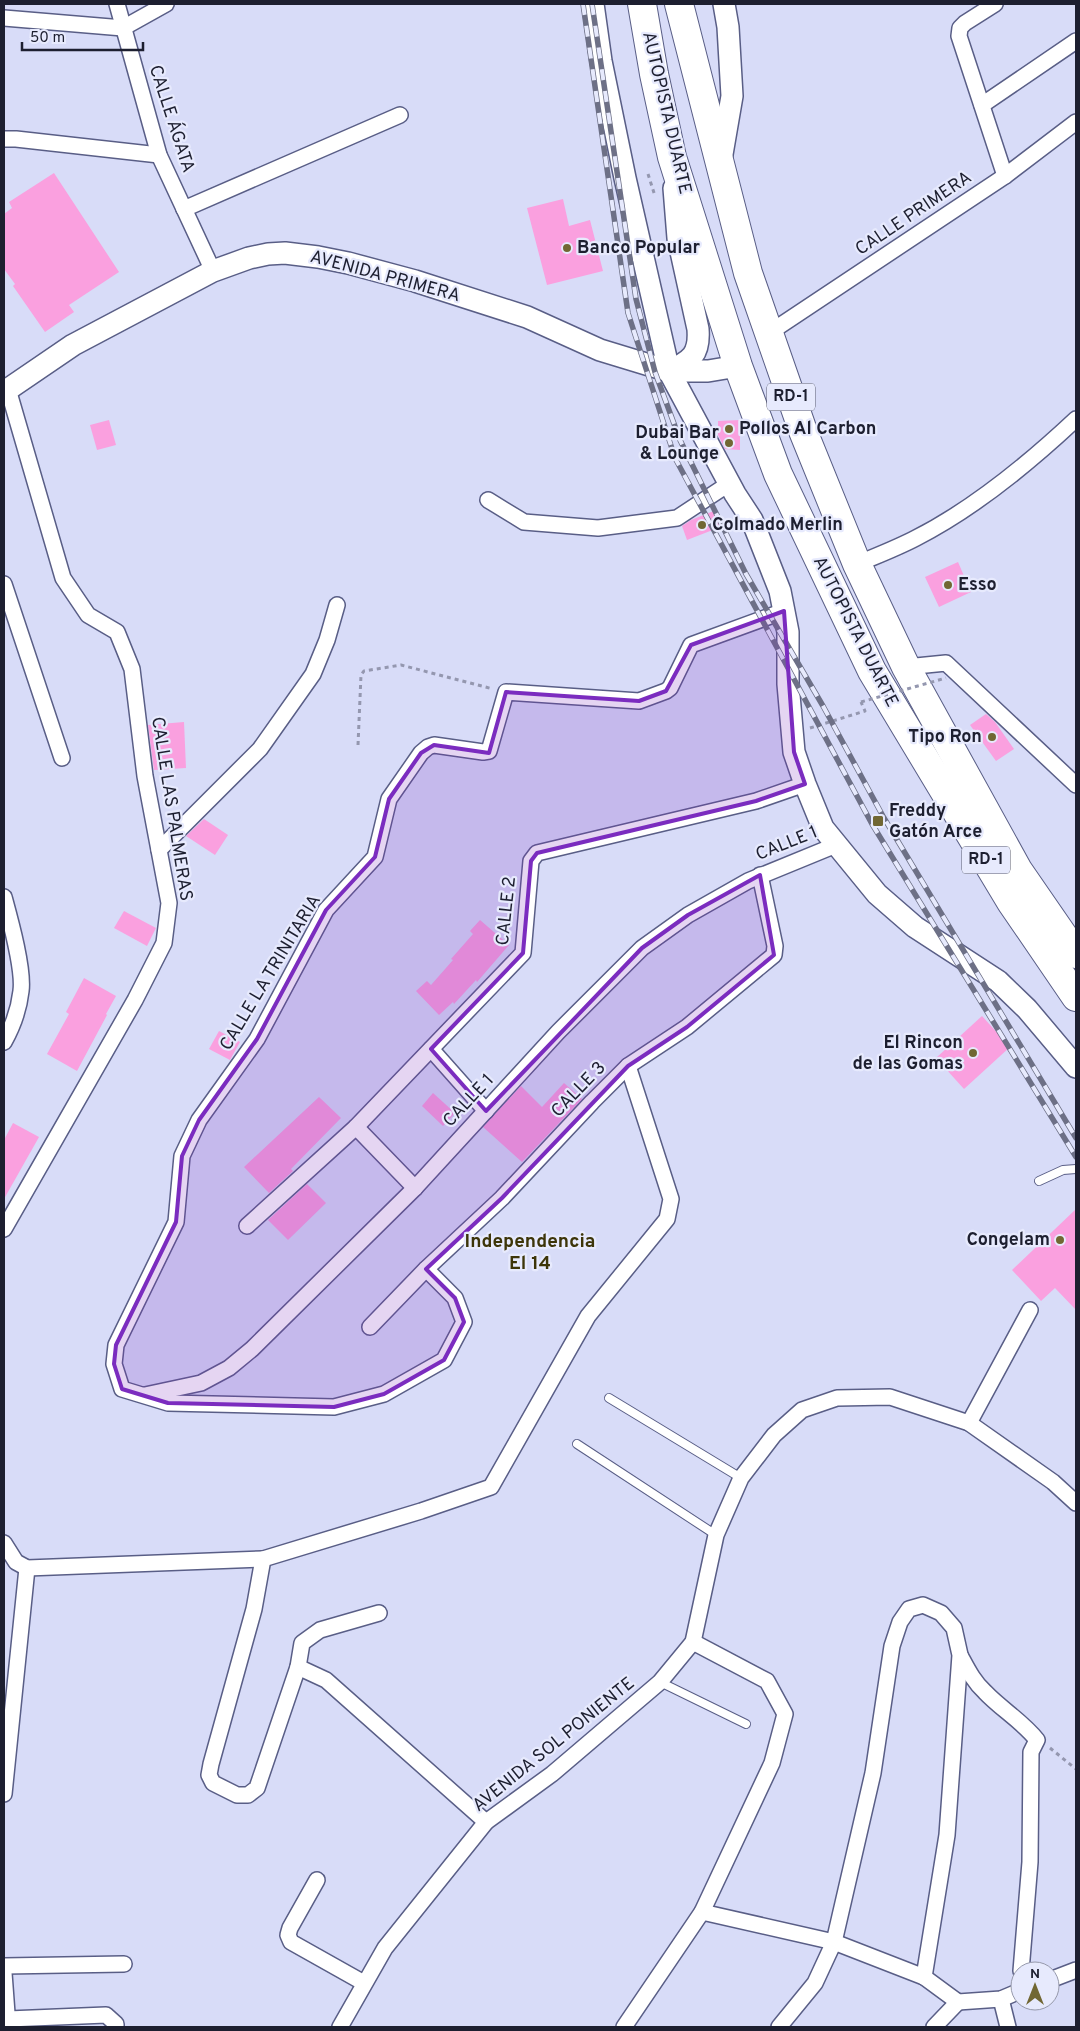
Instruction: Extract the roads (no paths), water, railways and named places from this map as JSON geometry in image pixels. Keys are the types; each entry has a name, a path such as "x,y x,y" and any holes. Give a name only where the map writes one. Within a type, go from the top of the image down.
{"highway":[{"name":"AUTOPISTA DUARTE","path":"642,4 654,74 672,157 738,366 778,474 872,671 1012,902 1076,997"},
{"name":"AUTOPISTA DUARTE","path":"679,4 740,246 803,430 857,564 906,667 1018,870 1076,954"}],"street":[{"name":"CALLE ÁGATA","path":"117,4 159,155 212,270"},
{"path":"4,18 123,28 166,4"},
{"path":"593,4 601,61 669,371 752,520 780,591 788,639 788,684 794,752 823,828 876,894 915,927 998,981 1027,1009 1076,1067"},
{"path":"720,165 732,96 728,27 724,4"},
{"path":"995,4 960,28 959,36 1005,176"},
{"path":"982,106 1076,41"},
{"path":"184,209 400,115"},
{"name":"CALLE PRIMERA","path":"769,333 1005,176 1076,122"},
{"path":"4,139 159,155"},
{"path":"669,371 689,361 699,343 698,330 678,238 672,157"},
{"name":"AVENIDA PRIMERA","path":"6,390 73,345 212,270 249,258 285,253 348,263 415,281 527,317 600,350 669,371 708,371 738,366"},
{"name":"CALLE LAS PALMERAS","path":"4,1228 135,1000 164,944 169,903 144,776 132,669 117,632 88,615 63,578 6,390"},
{"path":"857,564 917,538 967,507 1019,470 1076,419"},
{"path":"488,500 524,522 598,528 677,518 730,483"},
{"path":"4,584 62,758"},
{"path":"159,850 260,749 313,674 327,640 337,605"},
{"name":"CALLE LA TRINITARIA","path":"426,1269 455,1298 464,1322 444,1360 384,1394 334,1407 168,1403 122,1389 114,1364 116,1345 176,1222 182,1156 199,1120 257,1039 326,910 375,857 390,799 421,753 434,745 483,752 489,751 506,692 639,701 666,691 670,688 691,646 784,611"},
{"path":"906,667 946,663 1076,785"},
{"name":"CALLE 2","path":"246,1226 356,1127 523,953 531,861 537,853 756,801 805,784"},
{"name":"CALLE 1","path":"144,1396 201,1383 229,1368 259,1342 414,1188 558,1032 642,948 688,915 760,875 836,845"},
{"name":"CALLE 3","path":"370,1327 426,1269 502,1198 628,1066 687,1027 774,955 775,946 760,875"},
{"path":"4,897 7,920 18,959 22,990 12,1028 4,1042"},
{"path":"431,1049 486,1111"},
{"path":"4,1543 16,1562 27,1568 263,1559 421,1511 491,1487 588,1316 667,1219 672,1199 628,1066"},
{"path":"356,1127 414,1188"},
{"path":"969,1423 1030,1310"},
{"name":"AVENIDA SOL PONIENTE","path":"340,2027 385,1948 486,1822 552,1774 660,1682 693,1642 716,1535 741,1478 774,1435 802,1410 837,1398 890,1397 969,1423 1053,1482 1076,1503"},
{"path":"263,1559 254,1609 209,1775 213,1783 237,1795 248,1795 257,1788 298,1667 302,1643 320,1630 379,1613"},
{"path":"4,1794 27,1568"},
{"path":"780,2027 815,1983 834,1942 873,1773 892,1646 900,1622 909,1609 922,1605 941,1613 954,1628 960,1655 971,1677 986,1693 1027,1728 1036,1740 1031,1752 1030,1862 1022,1961"},
{"path":"624,2027 702,1912 772,1763 786,1714 767,1682 693,1642"},
{"path":"924,1977 947,1834 960,1655"},
{"path":"298,1667 326,1680 486,1822"},
{"path":"317,1880 290,1928 288,1935 291,1942 364,1983"},
{"path":"702,1912 834,1942 924,1977 958,2002"},
{"path":"4,1966 124,1964"},
{"path":"1060,1976 1076,1970"},
{"path":"4,1973 8,2023 106,2015 116,2024 116,2027"},
{"path":"934,2027 958,2002 1001,1998 1010,1995"},
{"path":"1001,1998 1008,2027"}],"lane":[{"path":"1039,1181 1063,1170 1076,1170"},
{"path":"609,1398 741,1478"},
{"path":"577,1444 716,1535"},
{"path":"660,1682 746,1724"}],"railway":[{"path":"583,4 628,313 675,458 872,824 1076,1157"},
{"path":"592,4 636,299 655,372 680,440 746,574 823,706 884,818 1076,1138"}],"place":[{"name":"Banco Popular","path":"567,248"},
{"name":"Pollos Al Carbon","path":"729,429"},
{"name":"Dubai Bar & Lounge","path":"729,443"},
{"name":"Colmado Merlin","path":"702,525"},
{"name":"Esso","path":"948,585"},
{"name":"Tipo Ron","path":"992,737"},
{"name":"Freddy Gatón Arce","path":"878,821"},
{"name":"El Rincon de las Gomas","path":"973,1053"},
{"name":"Congelam","path":"1060,1240"}],"district":[{"name":"Independencia El 14","path":"530,1253"}]}
